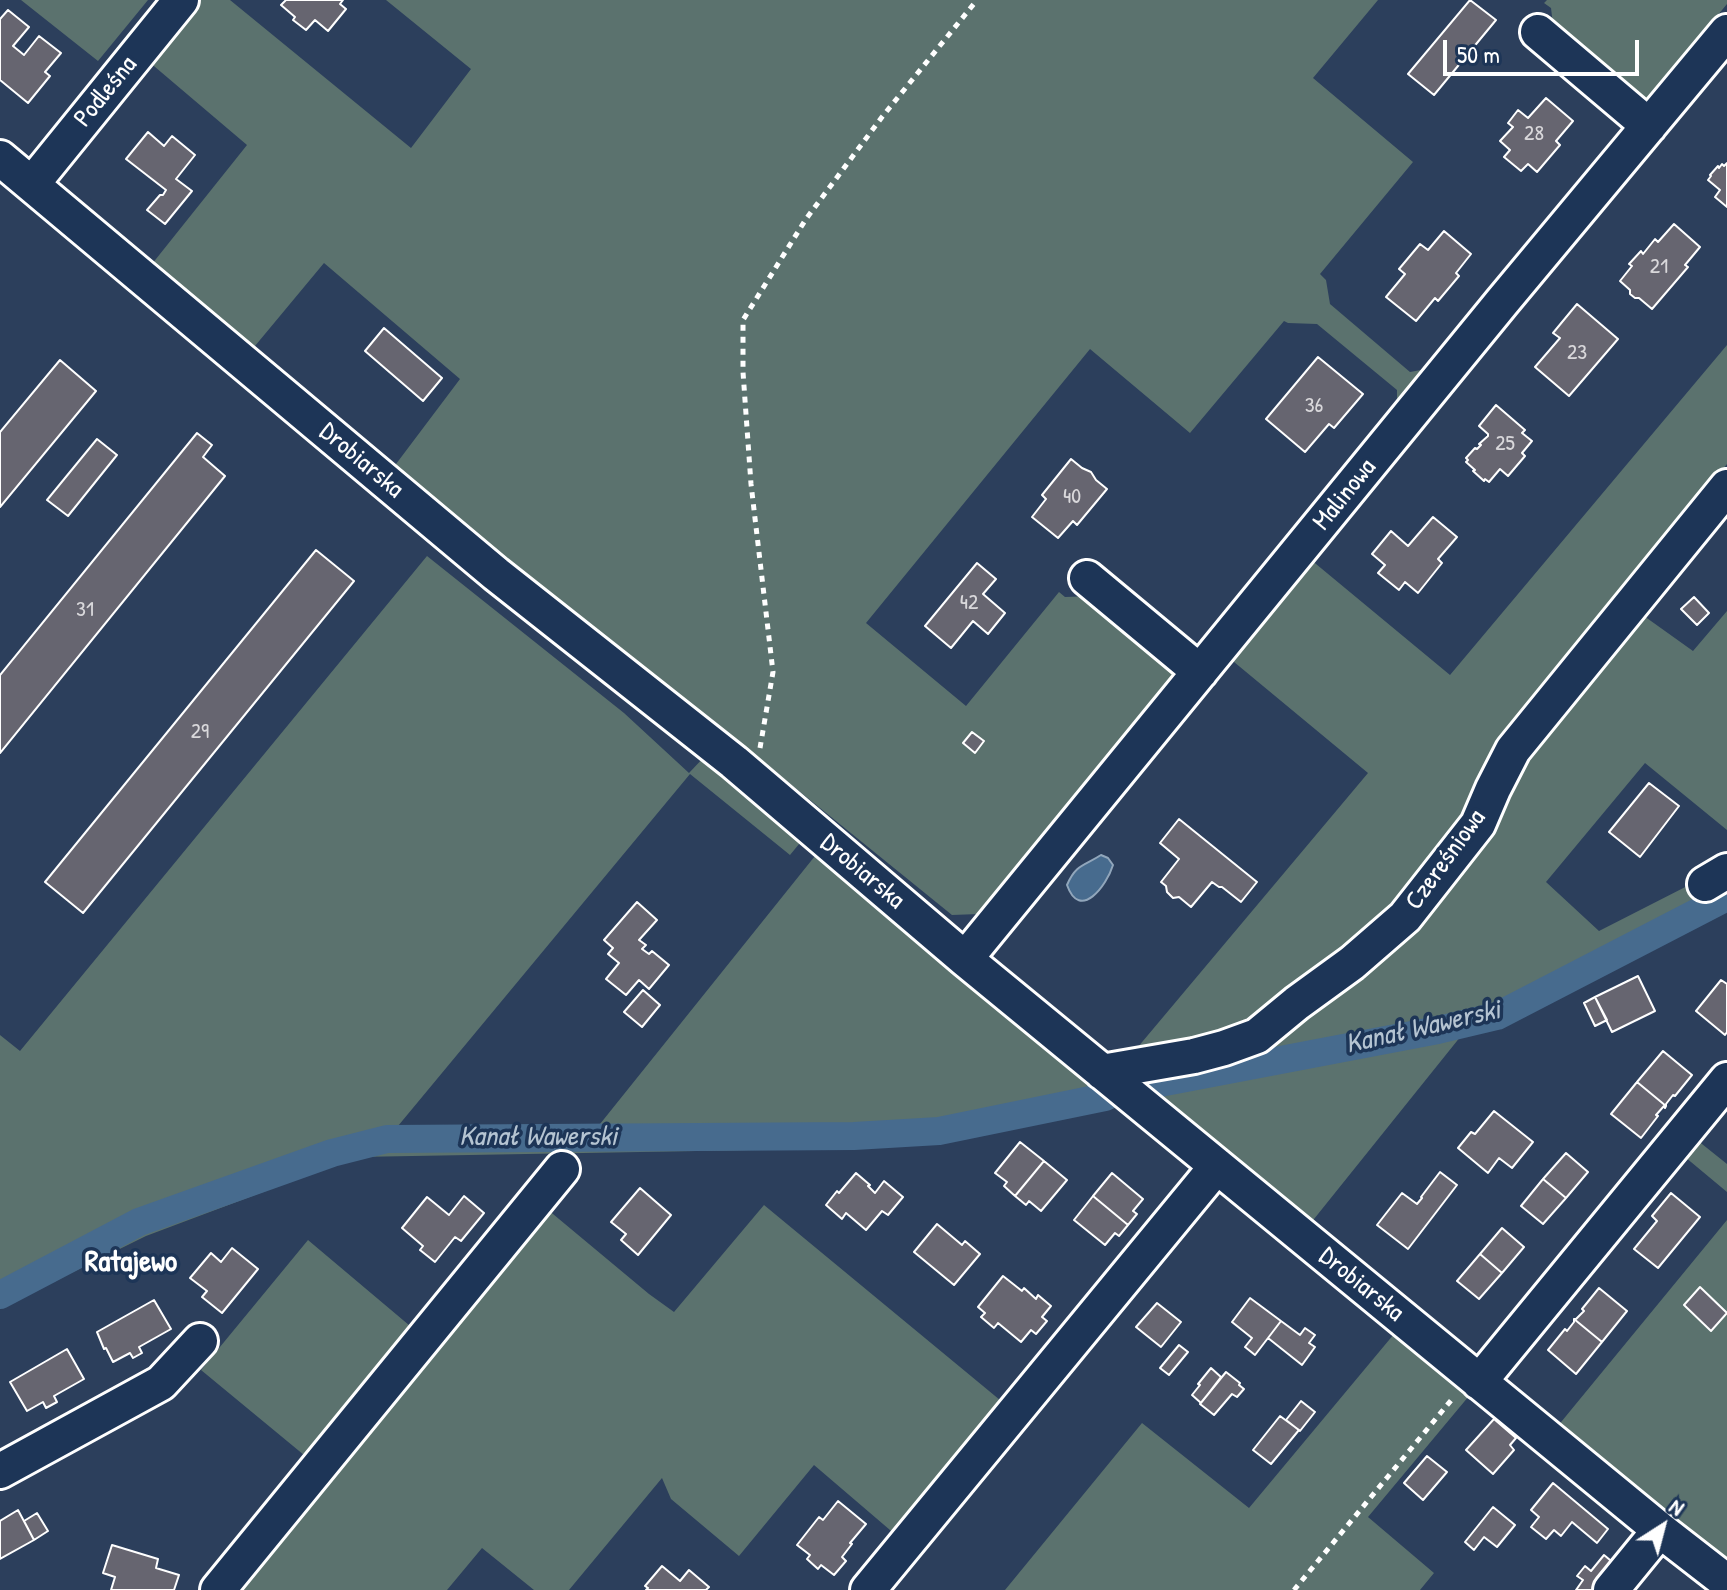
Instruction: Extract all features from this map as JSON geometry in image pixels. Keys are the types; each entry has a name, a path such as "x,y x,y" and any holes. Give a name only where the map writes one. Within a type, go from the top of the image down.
{"street":[{"name":"Podleśna","path":"32,184 181,0"},
{"path":"1538,32 1649,126"},
{"name":"Malinowa","path":"965,959 1492,314 1727,32"},
{"name":"Drobiarska","path":"0,158 496,574 755,780 965,959 1727,1582"},
{"name":"Czereśniowa","path":"1102,1072 1194,1056 1257,1036 1352,963 1405,917 1478,824 1513,750 1727,487"},
{"path":"1087,578 1200,672"},
{"path":"1476,1378 1727,1080"},
{"path":"868,1590 1217,1166"},
{"path":"218,1590 562,1169"},
{"path":"0,1471 161,1383 200,1341"},
{"path":"1611,1590 1660,1530"}],"path":[{"path":"755,780 773,672 751,484 743,372 743,320 806,219 882,117 977,0"},
{"path":"1294,1590 1476,1378"}],"green space":[{"path":"21,0 148,0 98,61"},
{"path":"198,0 230,0 411,148 471,69 386,0 1378,0 1313,78 1413,162 1320,274 1326,280 1330,304 1410,372 1426,369 1397,405 1397,390 1317,324 1284,321 1190,433 1090,349 866,623 966,706 1059,592 1065,597 1093,596 1172,662 1174,681 979,914 952,915 757,757 747,765 393,468 460,379 324,263 250,352 148,269 247,145 148,61"},
{"path":"1547,0 1727,0 1727,4 1650,97 1634,100 1554,33 1551,8 1544,3"},
{"path":"1727,345 1727,464 1510,738 1484,793 1412,895 1262,1021 1127,1060 1368,773 1228,657 1310,559 1450,675"},
{"path":"427,556 624,713 689,773 706,755 804,838 790,855 690,774 398,1126 600,1124 819,851 1124,1106 924,1144 811,1149 356,1157 146,1236 0,1308 0,1035 20,1051"},
{"path":"1637,611 1693,651 1727,611 1727,830 1645,763 1546,882 1599,931 1699,880 1727,880 1727,909 1497,1025 1465,1031 1306,1229 1127,1077 1309,1006 1509,780"},
{"path":"1692,1136 1727,1164 1727,1192 1679,1152"},
{"path":"541,1204 674,1312 764,1205 1006,1405 897,1536 814,1465 739,1556 671,1499 662,1478 569,1590 534,1590 482,1548 447,1590 227,1590"},
{"path":"1727,1220 1727,1567 1557,1427"},
{"path":"308,1240 416,1331 310,1460 201,1370"},
{"path":"1399,1328 1474,1390 1368,1517 1434,1573 1420,1590 1005,1590 1142,1423 1249,1508"}],"water":[{"path":"1101,855 1113,865 1105,882 1086,900 1072,896 1067,885 1070,878 1081,866"}],"building":[{"path":"286,0 343,0 340,4 346,9 328,31 315,20 306,30 281,5"},
{"path":"1470,0 1496,20 1434,95 1408,74"},
{"path":"8,10 29,27 13,46 24,55 39,36 61,53 45,72 50,76 28,103 0,80 0,19"},
{"path":"1546,98 1573,121 1556,141 1560,145 1537,172 1528,164 1521,171 1504,157 1510,150 1500,141 1513,127 1508,123 1518,110 1528,118"},
{"path":"148,132 164,146 172,136 195,155 176,179 192,191 165,224 147,210 166,190 126,159"},
{"path":"1727,163 1727,207 1715,197 1720,190 1708,180 1718,166"},
{"path":"1674,224 1700,247 1685,265 1688,267 1652,309 1630,294 1630,290 1620,281 1641,251 1643,254 1655,239 1658,242"},
{"path":"1444,231 1471,254 1456,273 1459,276 1416,321 1386,297 1405,274 1399,269 1420,244 1428,250"},
{"path":"1577,304 1618,339 1569,396 1535,367 1560,338 1553,333"},
{"path":"384,328 442,378 423,401 365,351"},
{"path":"1318,357 1363,394 1334,428 1329,424 1305,452 1266,419"},
{"path":"60,360 96,391 0,507 0,432"},
{"path":"1496,405 1525,430 1522,433 1532,441 1522,453 1525,456 1508,476 1500,469 1489,482 1473,471 1466,458 1488,436 1479,426"},
{"path":"197,433 212,445 203,457 225,476 0,753 0,675"},
{"path":"97,439 117,455 68,516 47,500"},
{"path":"1071,459 1091,472 1107,489 1077,525 1073,521 1058,538 1032,517 1046,499 1042,495"},
{"path":"1433,517 1457,537 1438,559 1442,563 1418,593 1405,582 1399,590 1378,573 1385,565 1372,554 1391,531 1408,546"},
{"path":"316,550 354,581 83,913 45,882"},
{"path":"977,563 996,579 983,594 1005,613 988,634 973,621 951,648 925,626"},
{"path":"1694,597 1709,613 1697,625 1681,609"},
{"path":"972,732 984,741 975,753 963,743"},
{"path":"1649,783 1679,806 1640,857 1609,832"},
{"path":"1179,819 1257,882 1241,902 1212,882 1191,907 1167,892 1161,882 1179,859 1160,843"},
{"path":"637,902 657,920 639,940 646,945 642,949 649,954 652,951 669,965 649,989 639,980 626,995 606,979 619,963 608,954 613,948 604,940"},
{"path":"1638,976 1655,1011 1612,1032 1595,997"},
{"path":"1721,980 1727,984 1725,1035 1696,1011"},
{"path":"643,990 660,1005 642,1027 624,1012"},
{"path":"1595,997 1607,1020 1595,1026 1584,1003"},
{"path":"1663,1051 1692,1075 1666,1106 1637,1082"},
{"path":"1637,1082 1666,1106 1641,1138 1611,1114"},
{"path":"1494,1111 1533,1142 1512,1168 1499,1158 1488,1173 1458,1148 1471,1132 1475,1134"},
{"path":"1020,1142 1044,1161 1015,1196 1004,1186 1007,1182 995,1173"},
{"path":"1566,1153 1588,1172 1566,1198 1543,1179"},
{"path":"1044,1161 1067,1180 1041,1211 1029,1201 1026,1205 1015,1196"},
{"path":"1440,1172 1457,1185 1408,1249 1377,1225 1402,1193 1417,1204"},
{"path":"856,1173 875,1193 884,1181 903,1197 888,1215 882,1211 866,1230 846,1213 842,1219 826,1205"},
{"path":"1112,1173 1143,1199 1133,1211 1137,1214 1128,1225 1093,1196"},
{"path":"1543,1179 1566,1198 1543,1224 1521,1206"},
{"path":"640,1188 671,1215 638,1255 621,1240 626,1234 611,1222"},
{"path":"1671,1193 1700,1217 1658,1268 1634,1249 1657,1221 1652,1216"},
{"path":"464,1196 484,1213 461,1241 455,1237 435,1262 420,1250 423,1246 402,1228 427,1197 449,1215"},
{"path":"1093,1196 1128,1225 1119,1236 1115,1233 1105,1245 1074,1220"},
{"path":"937,1224 962,1245 965,1241 980,1254 954,1285 914,1252"},
{"path":"1502,1228 1524,1247 1502,1273 1480,1254"},
{"path":"232,1248 258,1269 222,1313 202,1297 207,1291 190,1278 211,1253 221,1262"},
{"path":"1480,1254 1502,1273 1479,1299 1457,1281"},
{"path":"1003,1276 1022,1291 1024,1288 1036,1299 1038,1295 1051,1306 1042,1317 1047,1321 1036,1334 1031,1330 1021,1342 998,1323 994,1328 981,1317 985,1313 978,1307"},
{"path":"1700,1287 1727,1313 1711,1331 1684,1305"},
{"path":"1599,1288 1627,1311 1602,1342 1574,1319 1584,1311 1582,1309"},
{"path":"1250,1298 1281,1321 1255,1355 1245,1347 1252,1338 1232,1322"},
{"path":"154,1300 171,1329 139,1347 142,1353 133,1358 130,1353 113,1362 97,1332"},
{"path":"1157,1303 1181,1322 1161,1347 1136,1327"},
{"path":"1574,1319 1602,1342 1576,1374 1548,1350"},
{"path":"1281,1321 1300,1335 1305,1328 1315,1335 1309,1343 1315,1347 1302,1365 1268,1338"},
{"path":"1179,1345 1188,1352 1169,1375 1160,1368"},
{"path":"67,1349 84,1379 54,1396 57,1402 46,1408 43,1402 27,1411 10,1382"},
{"path":"1211,1368 1221,1377 1201,1403 1192,1395"},
{"path":"1226,1372 1244,1389 1237,1397 1232,1394 1214,1415 1200,1404"},
{"path":"1301,1401 1315,1412 1300,1431 1286,1420"},
{"path":"1280,1416 1299,1430 1271,1464 1253,1450"},
{"path":"1494,1419 1516,1438 1510,1445 1514,1450 1493,1474 1466,1450"},
{"path":"1427,1456 1447,1472 1423,1500 1404,1483"},
{"path":"1553,1483 1608,1529 1597,1543 1572,1522 1561,1536 1554,1530 1546,1539 1531,1527 1539,1517 1531,1510"},
{"path":"838,1501 866,1524 850,1543 842,1557 846,1561 834,1575 821,1565 818,1569 807,1559 810,1555 797,1545 819,1517 823,1520"},
{"path":"1493,1507 1515,1525 1497,1547 1484,1537 1474,1550 1465,1542"},
{"path":"18,1510 34,1540 0,1559 0,1521"},
{"path":"37,1513 48,1531 34,1540 24,1521"},
{"path":"112,1545 158,1559 156,1568 179,1575 174,1590 111,1590 115,1577 103,1573"},
{"path":"1604,1555 1616,1565 1596,1590 1576,1590 1583,1580 1577,1576 1585,1566 1591,1571"},
{"path":"662,1566 680,1581 689,1570 709,1587 706,1590 646,1590 648,1588 645,1586"}],"waterway":[{"name":"Kanał Wawerski","path":"1144,1086 1497,1016 1727,897"},
{"name":"Kanał Wawerski","path":"0,1295 139,1222 332,1153 387,1139 854,1136 939,1131 1105,1097"}],"district":[{"name":"Ratajewo","path":"131,1263"}]}
